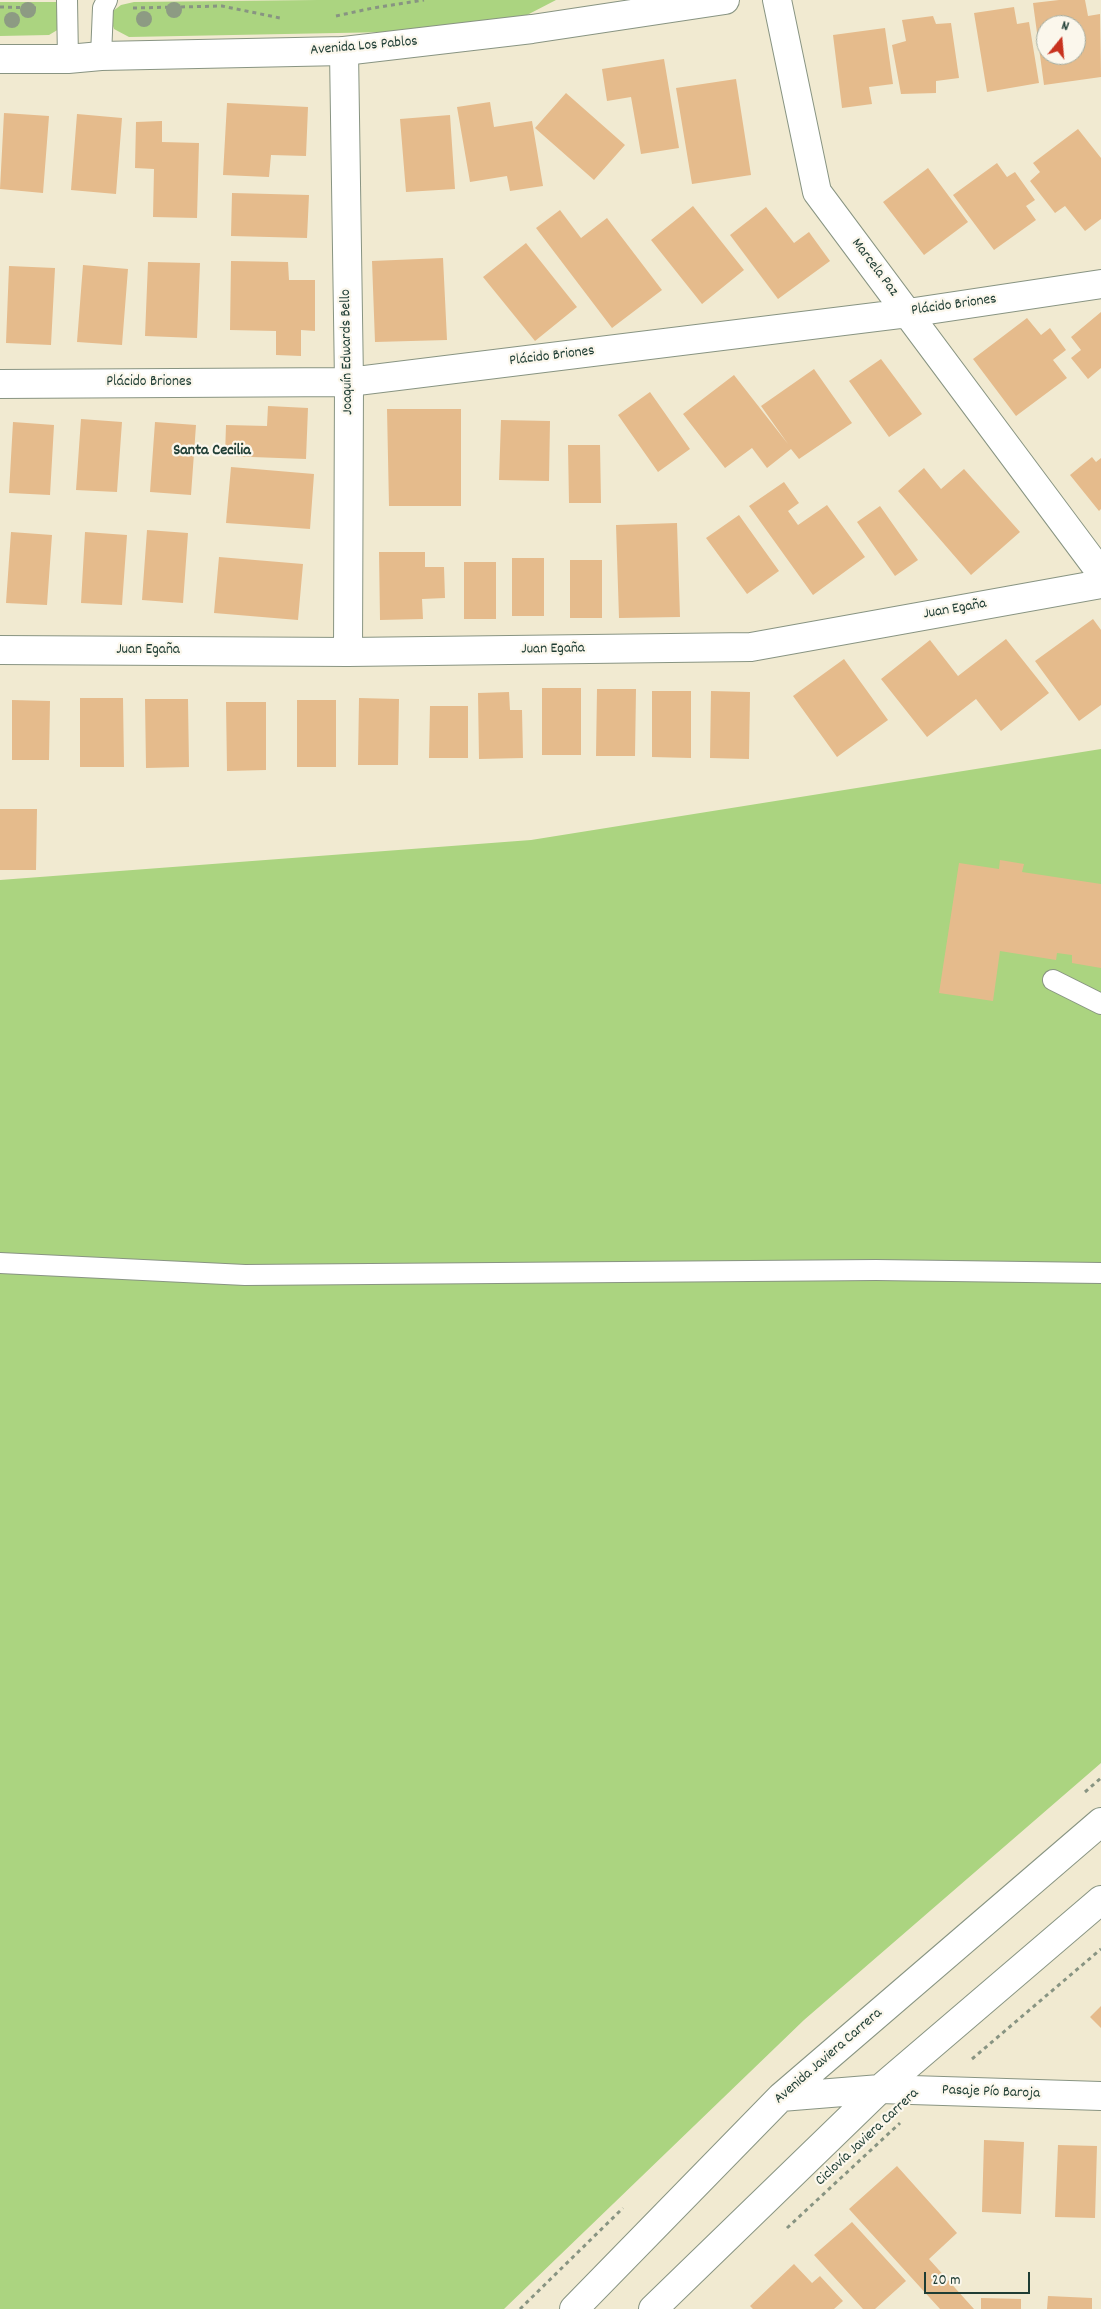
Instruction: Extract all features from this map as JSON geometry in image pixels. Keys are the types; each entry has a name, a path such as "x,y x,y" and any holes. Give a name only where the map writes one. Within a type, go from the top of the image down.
{"street":[{"name":"Avenida Los Pablos","path":"0,59 68,59 101,56 344,51 532,28 725,0"},
{"name":"Marcela Paz","path":"777,0 817,192 1101,573"},
{"name":"Joaquín Edwards Bello","path":"344,51 349,382 348,652"},
{"name":"Plácido Briones","path":"0,384 349,382 908,313 1101,284"},
{"name":"Juan Egaña","path":"0,650 348,652 751,647 1101,584"},
{"name":"Avenida Javiera Carrera","path":"574,2309 781,2097 1101,1822"},
{"path":"653,2309 880,2089 1101,1900"},
{"name":"Pasaje Pío Baroja","path":"781,2097 880,2089 1101,2096"}],"lane":[{"path":"67,4 68,59"},
{"path":"101,56 105,4"},
{"path":"1053,980 1101,1004"},
{"path":"0,1263 245,1276 866,1270 1101,1273"}],"path":[{"path":"328,18 424,0"},
{"path":"0,7 67,4"},
{"path":"105,4 222,6 282,18"},
{"name":"Ciclovía Javiera Carrera","path":"785,2230 936,2091 1101,1949"}],"green space":[{"path":"556,0 527,15 389,32 129,37 114,29 111,20 113,11 121,5 134,2"},
{"path":"0,2 57,2 60,4 59,29 49,35 0,36"},
{"path":"1101,749 1101,1763 804,2020 504,2309 0,2309 0,880 531,840"}],"building":[{"path":"1085,0 1088,16 1100,14 1101,77 1044,85 1041,65 1086,65 1086,15 1036,15 1036,25 1033,3"},
{"path":"1014,7 1017,24 1029,22 1039,83 987,92 974,13"},
{"path":"933,16 936,24 951,23 959,78 936,81 936,93 901,94 892,45 906,41 902,20"},
{"path":"885,28 893,84 869,87 872,104 842,108 833,35"},
{"path":"664,59 679,148 641,154 631,97 607,101 602,69"},
{"path":"736,79 751,175 692,184 676,88"},
{"path":"566,93 625,145 594,180 535,128"},
{"path":"490,102 494,127 532,121 543,186 510,191 507,176 470,182 457,107"},
{"path":"227,103 308,107 306,156 271,155 269,177 223,175"},
{"path":"4,113 49,116 43,193 0,189"},
{"path":"77,114 122,118 116,194 71,190"},
{"path":"450,115 455,189 406,192 400,119"},
{"path":"162,121 162,142 199,143 197,218 153,217 154,169 135,168 136,122"},
{"path":"1078,129 1101,158 1101,219 1085,231 1065,206 1055,213 1030,181 1040,172 1033,163"},
{"path":"997,163 1007,177 1015,172 1035,200 1026,206 1036,220 994,250 953,195"},
{"path":"928,168 968,222 924,255 883,202"},
{"path":"232,193 309,195 307,238 231,236"},
{"path":"693,206 744,270 702,304 651,240"},
{"path":"766,207 794,243 809,232 830,261 778,299 730,235"},
{"path":"560,210 581,238 607,218 662,290 612,328 536,228"},
{"path":"526,243 577,307 535,341 483,277"},
{"path":"443,258 447,340 375,342 372,261"},
{"path":"231,261 288,262 289,280 315,280 315,331 301,330 301,356 276,355 276,331 230,330"},
{"path":"148,262 200,263 197,338 145,336"},
{"path":"83,265 128,269 122,345 77,342"},
{"path":"9,266 55,268 51,345 6,343"},
{"path":"1101,312 1101,368 1088,379 1071,358 1081,350 1071,337"},
{"path":"1027,318 1041,335 1050,328 1066,350 1053,360 1067,378 1016,416 973,359"},
{"path":"881,359 922,414 889,437 849,381"},
{"path":"814,369 852,423 799,459 791,449 767,468 752,448 725,468 683,414 734,375 788,444 761,406"},
{"path":"650,392 690,449 658,472 618,415"},
{"path":"268,406 308,408 306,459 225,456 226,425 267,426"},
{"path":"387,409 461,409 461,506 389,506"},
{"path":"81,419 122,422 117,492 76,490"},
{"path":"501,420 550,421 549,481 499,480"},
{"path":"13,422 54,425 50,495 9,493"},
{"path":"155,422 196,425 191,495 150,492"},
{"path":"568,445 600,445 601,503 569,503"},
{"path":"1092,457 1096,462 1101,458 1101,509 1099,511 1070,475"},
{"path":"231,467 314,474 310,529 226,523"},
{"path":"924,468 941,489 964,469 1020,532 971,575 898,491"},
{"path":"784,482 799,503 788,511 798,525 827,505 865,557 813,595 749,506"},
{"path":"880,506 918,560 895,576 857,522"},
{"path":"739,515 779,571 747,594 706,538"},
{"path":"677,523 680,617 619,618 616,525"},
{"path":"147,530 188,533 183,603 142,600"},
{"path":"11,532 52,535 47,605 6,603"},
{"path":"85,532 127,535 122,605 81,603"},
{"path":"379,552 425,552 425,567 444,567 445,598 422,599 423,619 380,620"},
{"path":"219,557 303,564 298,620 214,613"},
{"path":"512,558 544,558 544,616 512,616"},
{"path":"570,560 602,560 602,618 570,618"},
{"path":"464,562 496,562 496,619 464,619"},
{"path":"1093,619 1101,630 1101,705 1079,721 1035,661"},
{"path":"1006,639 1049,693 1001,731 976,699 927,737 881,679 930,640 958,676"},
{"path":"844,659 888,720 837,757 793,696"},
{"path":"542,688 581,688 581,755 542,755"},
{"path":"597,689 636,689 635,756 596,756"},
{"path":"652,691 691,691 691,758 652,757"},
{"path":"711,691 750,692 749,759 710,758"},
{"path":"509,692 510,710 522,710 523,758 479,759 478,693"},
{"path":"80,698 123,698 124,767 80,767"},
{"path":"359,698 399,699 398,765 358,765"},
{"path":"145,699 188,699 189,767 146,768"},
{"path":"12,700 50,701 49,760 12,760"},
{"path":"297,700 336,700 336,767 297,767"},
{"path":"226,702 266,702 266,770 227,771"},
{"path":"430,706 468,706 468,758 429,758"},
{"path":"0,809 37,809 36,870 0,870"},
{"path":"1000,860 1024,864 1022,872 1101,884 1101,968 1072,963 1072,955 1057,953 1056,960 1000,951 993,1001 939,993 959,863 999,869"},
{"path":"1101,2006 1101,2028 1090,2017"},
{"path":"984,2140 1024,2142 1021,2214 982,2212"},
{"path":"1058,2145 1097,2146 1095,2218 1055,2217"},
{"path":"897,2166 957,2233 929,2259 974,2309 940,2309 849,2209"},
{"path":"852,2222 906,2281 875,2309 863,2309 814,2255"},
{"path":"794,2264 812,2283 820,2276 843,2301 834,2309 753,2309 750,2306"},
{"path":"1048,2296 1092,2298 1092,2309 1047,2309"},
{"path":"981,2298 1021,2299 1021,2309 981,2309"}],"district":[{"name":"Santa Cecilia","path":"212,452"}]}
